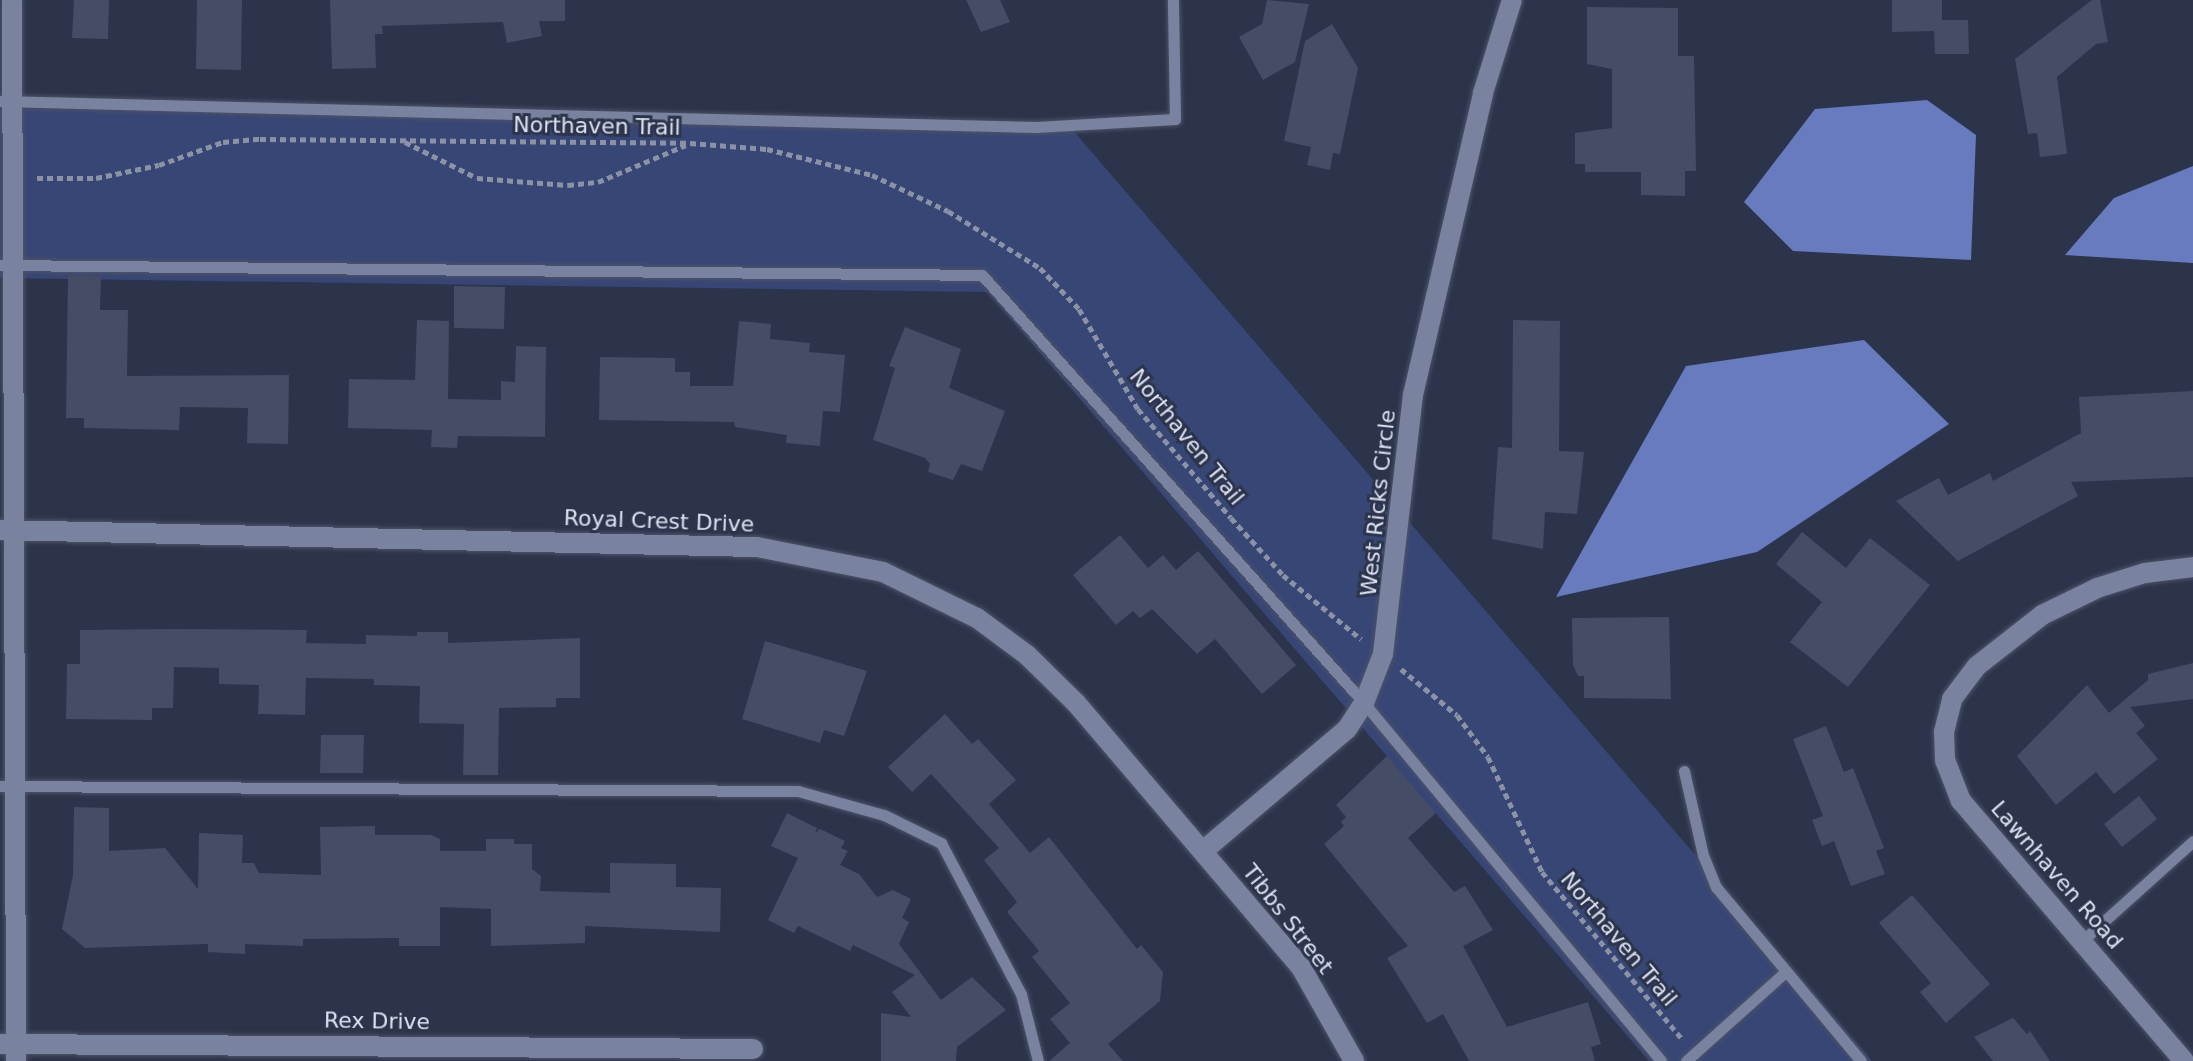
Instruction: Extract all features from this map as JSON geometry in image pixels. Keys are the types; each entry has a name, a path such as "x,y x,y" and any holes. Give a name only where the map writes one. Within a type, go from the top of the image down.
{"street":[{"path":"10,1049 6,530 7,265 13,178 6,101 12,0"},
{"name":"West Ricks Circle","path":"1203,851 1301,773 1347,729 1364,703 1383,654 1413,395 1483,93 1512,0"},
{"name":"Royal Crest Drive","path":"6,530 757,547 883,572 977,618 1027,655 1076,703 1203,851"},
{"name":"Lawnhaven Road","path":"2184,1061 1961,801 1945,760 1944,732 1952,699 1977,666 2042,615 2097,588 2145,573 2193,567"},
{"name":"Tibbs Street","path":"1203,851 1302,969 1354,1061"},
{"name":"Rex Drive","path":"10,1049 753,1049"}],"lane":[{"path":"6,101 1036,127 1175,119 1173,0"},
{"path":"7,265 982,275 1364,703 1661,1061"},
{"path":"1684,771 1703,855 1716,887 1784,973 1861,1061"},
{"path":"7,786 798,791 884,815 941,843 1021,994 1038,1061"},
{"path":"2082,941 2193,841"},
{"path":"1690,1057 1784,973"}],"path":[{"name":"Northaven Trail","path":"13,178 96,178 247,140 690,143 767,149 872,175 948,211 1040,268 1079,309 1138,409 1231,518 1294,585 1457,715 1488,757 1542,872 1690,1057"},
{"path":"400,140 477,178 568,185 598,182 690,143"}],"shaded area":[{"path":"1927,100 1976,135 1971,260 1793,251 1744,202 1815,109"},
{"path":"0,108 1071,128 1872,1061 1649,1061 988,292 0,278"},
{"path":"2193,166 2193,263 2065,255 2114,198"},
{"path":"1864,340 1949,424 1757,552 1556,597 1686,366"}],"building":[{"path":"74,0 109,0 108,39 72,38"},
{"path":"197,0 242,0 241,70 196,69"},
{"path":"330,0 565,0 565,21 539,21 542,36 507,43 503,22 382,26 383,34 375,34 376,68 332,69"},
{"path":"966,0 1000,0 1010,22 981,32"},
{"path":"1267,0 1309,4 1295,62 1263,80 1239,37 1262,24"},
{"path":"1892,0 1942,0 1942,20 1968,20 1969,54 1935,54 1934,31 1892,32"},
{"path":"2092,0 2100,0 2108,42 2096,44 2057,77 2067,154 2040,157 2037,133 2028,134 2015,59"},
{"path":"1587,7 1678,8 1678,56 1694,56 1696,171 1685,171 1685,196 1641,195 1641,172 1585,172 1585,164 1575,164 1575,133 1612,128 1612,69 1587,64"},
{"path":"1332,24 1358,68 1340,154 1333,153 1330,170 1307,165 1311,147 1284,141 1305,41"},
{"path":"68,275 101,276 100,310 128,310 127,376 289,375 288,444 247,443 248,408 180,407 179,430 84,428 84,418 66,418"},
{"path":"454,286 505,287 504,329 454,328"},
{"path":"417,320 449,321 448,399 501,400 501,381 515,382 516,346 546,347 545,437 458,436 457,448 431,447 432,430 348,428 349,379 415,380"},
{"path":"1513,320 1560,321 1559,451 1584,452 1577,514 1545,512 1543,549 1492,539 1498,447 1512,448"},
{"path":"739,321 771,324 770,339 810,343 809,352 845,355 840,412 823,411 820,446 786,443 787,435 735,427 734,422 599,420 600,357 675,358 675,372 690,372 690,386 733,386"},
{"path":"905,327 961,349 949,388 1005,411 982,471 961,464 953,480 928,472 930,464 925,458 873,440 895,368 889,366"},
{"path":"2193,391 2193,477 2071,482 2078,496 1958,561 1896,501 1939,478 1948,495 1990,473 1993,481 2081,433 2079,397"},
{"path":"1802,532 1846,568 1870,538 1930,585 1848,687 1790,642 1822,602 1776,564"},
{"path":"1120,535 1148,568 1163,555 1176,570 1198,551 1296,665 1262,694 1215,639 1197,654 1152,609 1140,618 1133,611 1116,625 1073,575"},
{"path":"1669,617 1671,699 1584,698 1584,676 1578,676 1573,665 1572,618"},
{"path":"80,630 307,630 306,643 366,644 366,635 417,636 417,632 448,632 448,643 580,638 580,698 556,698 556,707 499,708 498,775 463,775 464,724 419,723 420,686 374,685 374,679 306,678 305,715 258,714 259,685 219,684 219,668 174,667 173,708 152,708 152,720 66,719 67,664 80,664"},
{"path":"765,641 867,671 844,736 824,730 820,743 742,719"},
{"path":"2193,663 2193,699 2130,707 2145,726 2136,733 2158,759 2114,794 2096,772 2056,805 2017,756 2087,685 2109,713 2148,680 2148,674"},
{"path":"945,714 972,744 978,739 1016,780 989,804 1030,853 1049,837 1137,949 1141,945 1163,972 1160,1001 1108,1044 1123,1061 1049,1061 1070,1043 1050,1019 1070,1003 1032,957 1039,951 1007,912 1017,902 984,860 999,848 931,774 912,792 888,767"},
{"path":"1826,726 1844,772 1853,768 1884,848 1876,851 1885,874 1851,886 1834,841 1822,846 1812,820 1823,816 1793,739"},
{"path":"321,735 364,735 363,773 320,773"},
{"path":"1387,756 1436,813 1408,838 1454,892 1465,886 1493,930 1463,946 1507,1027 1588,1002 1601,1044 1591,1047 1595,1061 1469,1061 1443,1014 1427,1023 1387,958 1408,946 1324,844 1344,826 1341,822 1346,817 1336,805"},
{"path":"2139,796 2157,819 2122,847 2104,824"},
{"path":"74,807 109,808 109,851 165,848 198,889 199,833 243,835 242,863 254,863 259,873 321,875 320,827 375,826 375,835 431,835 440,839 440,851 486,851 486,839 514,839 514,844 532,844 532,869 541,876 540,891 610,893 610,863 676,864 676,887 721,888 720,932 585,926 585,943 491,946 491,909 440,907 440,946 399,946 399,938 303,939 303,946 245,944 245,954 208,952 208,944 85,948 62,929 73,875"},
{"path":"787,813 817,828 815,833 820,829 845,841 841,848 848,851 840,865 859,874 877,897 893,890 911,899 902,918 909,922 899,944 941,1000 972,977 1006,1010 957,1047 956,1061 881,1061 881,1013 911,1017 892,992 915,975 853,945 850,951 798,926 794,933 768,920 798,858 771,846"},
{"path":"1912,895 1990,984 1946,1023 1920,992 1931,983 1879,923"},
{"path":"2013,1018 2027,1034 2030,1031 2050,1061 1993,1061 1974,1037"}]}
